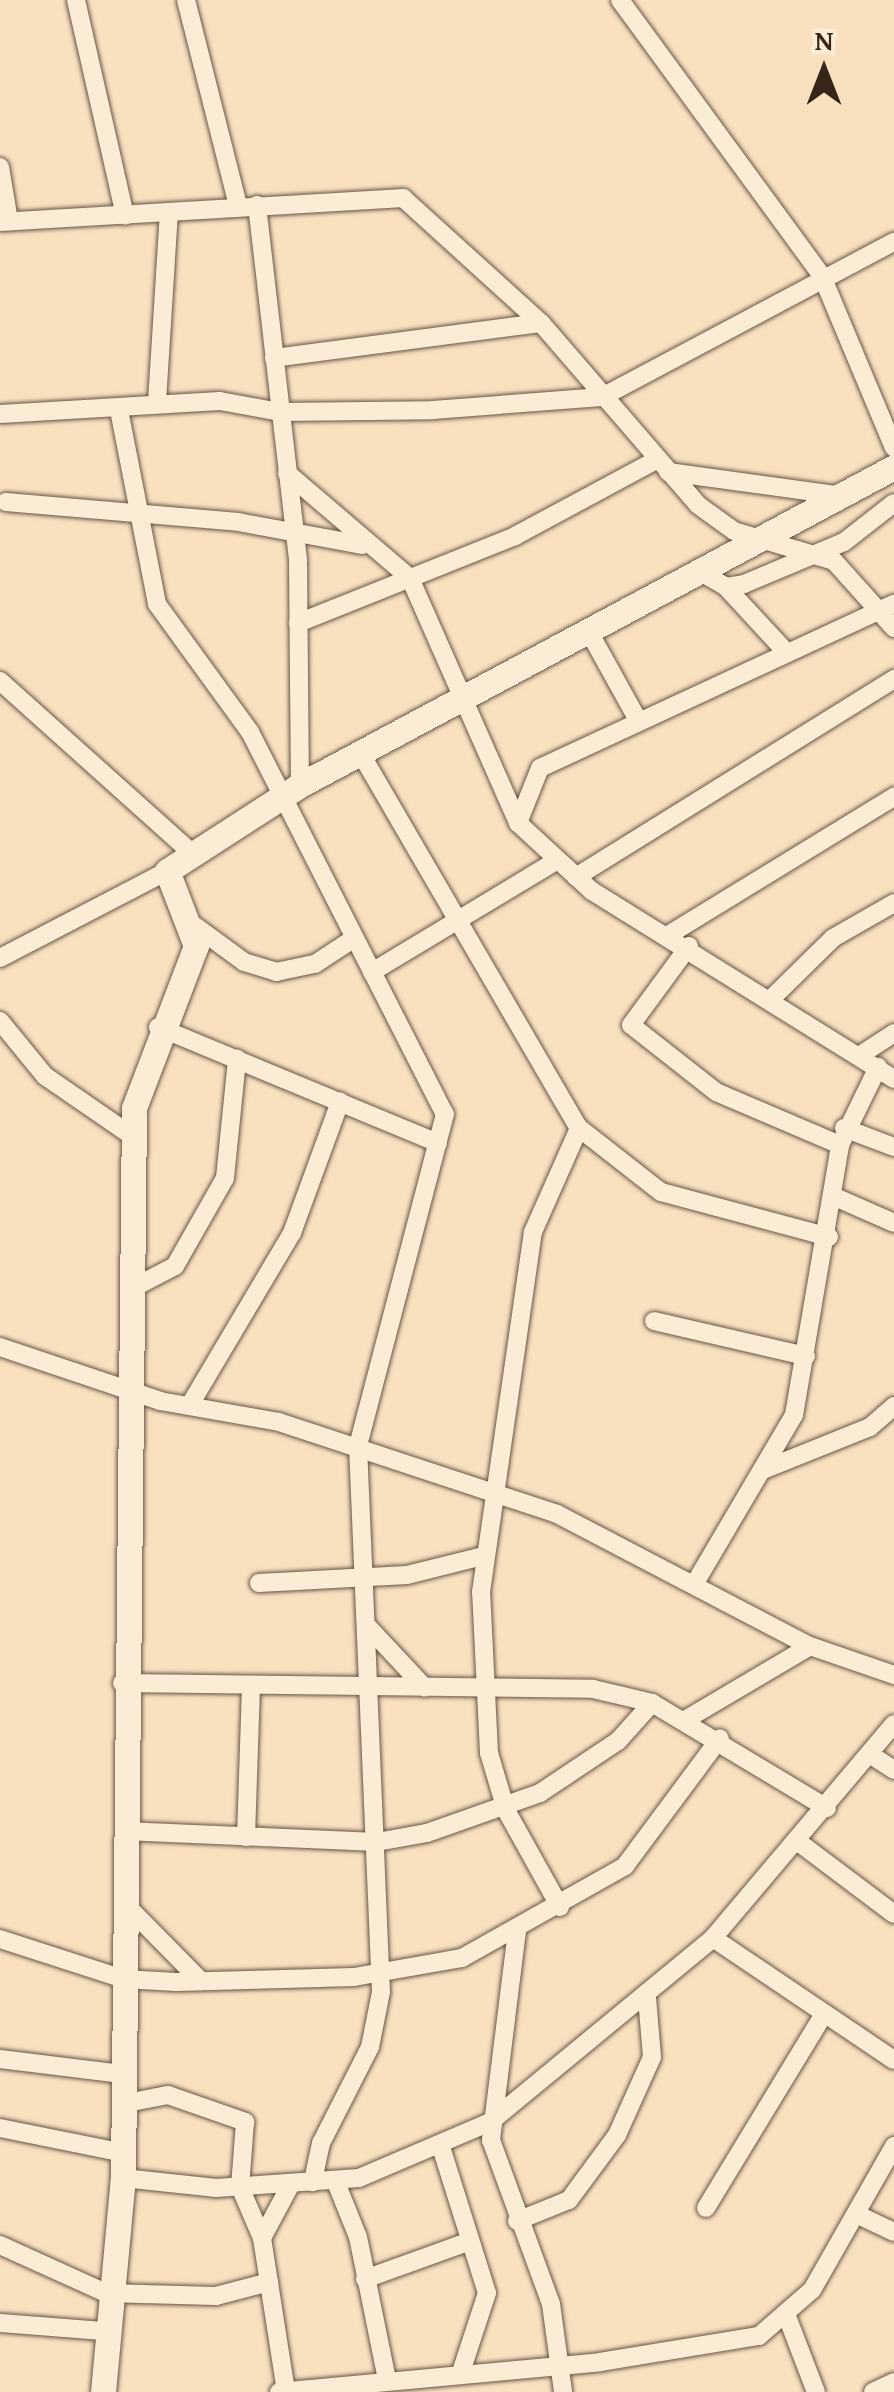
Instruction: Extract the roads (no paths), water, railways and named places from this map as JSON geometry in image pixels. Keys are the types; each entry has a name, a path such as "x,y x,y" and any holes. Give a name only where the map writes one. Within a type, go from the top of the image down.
{"street":[{"path":"76,0 125,215"},
{"path":"186,0 248,206 274,358 294,531 298,624 292,791"},
{"path":"620,0 822,276 894,448"},
{"path":"0,167 4,222 404,198 541,323 661,467 750,538 817,555 856,575 888,607 894,628"},
{"path":"156,402 169,212"},
{"path":"0,414 119,410 156,402 241,401 280,412 602,397 822,276 894,242"},
{"path":"274,358 541,323"},
{"path":"119,410 143,516 140,550 157,604 292,791 353,939 443,1104 438,1142 358,1446 382,1972 370,2047 320,2143 313,2182"},
{"path":"298,624 588,502 661,467 835,495"},
{"path":"0,958 167,872 292,791 750,538 894,467"},
{"path":"288,473 363,546 410,578 467,696 492,776 518,823 576,877 862,1054 894,1079"},
{"path":"6,502 294,531 363,546"},
{"path":"726,587 817,555 894,503"},
{"path":"697,570 726,587 785,650"},
{"path":"518,823 540,768 785,650 888,607"},
{"path":"588,630 639,722"},
{"path":"576,877 894,679"},
{"path":"0,681 194,854"},
{"path":"360,754 462,917 579,1128 662,1192 829,1238"},
{"path":"670,934 894,796"},
{"path":"372,972 556,861"},
{"path":"102,2392 106,2292 123,2165 122,1683 132,1136 134,1108 158,1027 196,946 195,926 167,872"},
{"path":"772,998 834,938 894,902"},
{"path":"195,926 244,962 276,972 315,964 353,939"},
{"path":"689,946 631,1025 716,1092 842,1136 894,1147"},
{"path":"0,1021 45,1076 132,1136"},
{"path":"158,1027 438,1142"},
{"path":"862,1054 894,1033"},
{"path":"129,1290 175,1266 225,1178 237,1060"},
{"path":"695,1582 794,1415 829,1238 842,1136 878,1067"},
{"path":"191,1404 292,1233 340,1102"},
{"path":"105,1120 134,1108"},
{"path":"560,1907 506,1810 482,1688 483,1556 532,1232 579,1128"},
{"path":"834,1196 894,1223"},
{"path":"654,1320 806,1356"},
{"path":"0,1347 191,1404 358,1446 586,1525 810,1646 894,1675"},
{"path":"763,1470 870,1427 894,1406"},
{"path":"259,1583 362,1579 483,1556"},
{"path":"368,1627 425,1688"},
{"path":"684,1720 810,1646"},
{"path":"122,1683 594,1689 652,1703 720,1738 827,1808"},
{"path":"246,1837 252,1686"},
{"path":"124,1830 377,1842 506,1810 596,1758 652,1703"},
{"path":"0,2128 123,2165 240,2187 335,2180 440,2147 490,2122 713,1938 801,1844 827,1808 874,1757 894,1724"},
{"path":"0,1939 124,1980 201,1982 382,1972 462,1958 518,1931 624,1866 720,1738"},
{"path":"874,1757 894,1770"},
{"path":"801,1844 886,1899 894,1914"},
{"path":"124,1903 201,1982"},
{"path":"518,1931 490,2122 516,2221 551,2304 563,2392"},
{"path":"713,1938 822,2017 894,2060"},
{"path":"516,2221 569,2200 617,2135 652,2057 646,1997"},
{"path":"706,2208 822,2017"},
{"path":"0,2059 122,2074"},
{"path":"122,2104 152,2094 234,2111 245,2122 240,2187 262,2238 284,2392 386,2376 558,2366 732,2343 786,2314 812,2290 894,2146"},
{"path":"440,2147 487,2292 462,2369"},
{"path":"335,2180 365,2280 386,2376"},
{"path":"262,2238 291,2184"},
{"path":"856,2214 894,2232"},
{"path":"365,2280 468,2242"},
{"path":"0,2245 106,2292 216,2296 270,2282"},
{"path":"786,2314 816,2392"},
{"path":"0,2323 104,2331"},
{"path":"873,2392 894,2382"}]}
